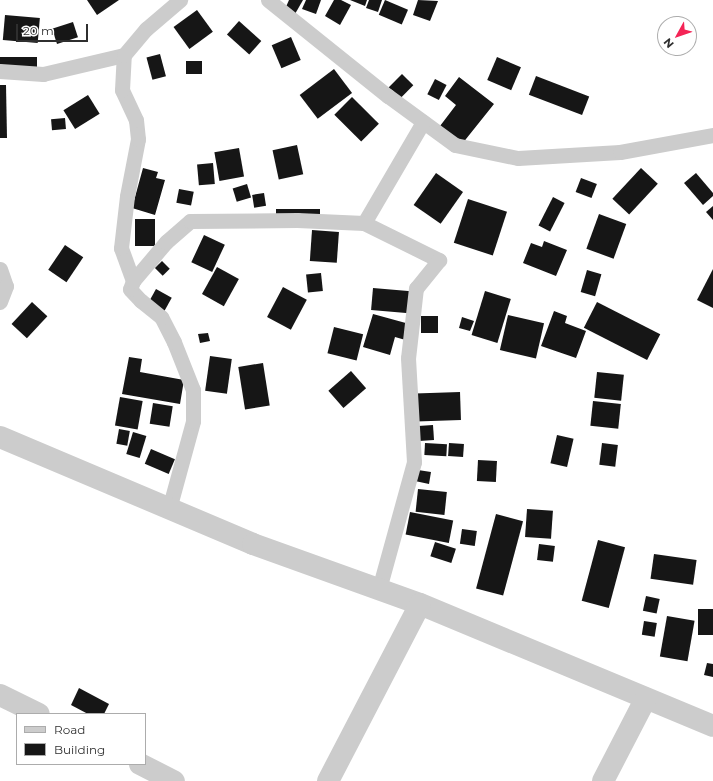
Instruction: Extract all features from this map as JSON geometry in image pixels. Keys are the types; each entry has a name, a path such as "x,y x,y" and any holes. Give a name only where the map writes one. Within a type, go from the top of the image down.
{"street":[{"path":"0,437 253,544 420,604 713,726"},
{"path":"328,781 420,604"},
{"path":"0,695 37,713"},
{"path":"603,781 646,698"},
{"path":"142,765 174,781"}],"lane":[{"path":"0,71 43,74 124,55 146,29 180,0"},
{"path":"268,0 388,96 455,145 518,158 620,152 713,136"},
{"path":"124,55 122,90 136,120 138,139 120,248 133,281"},
{"path":"364,223 423,122"},
{"path":"170,509 193,421 193,390 174,342 161,317 140,301 130,289 133,281 166,242 190,221 297,220 364,223 439,260 416,288 408,358 414,462 379,589"},
{"path":"0,269 6,286 0,302"}],"building":[{"path":"87,0 119,0 97,15"},
{"path":"289,0 303,0 295,14 285,9"},
{"path":"306,0 321,0 316,14 302,9"},
{"path":"334,0 341,0 351,5 340,25 325,16"},
{"path":"350,0 367,0 365,6"},
{"path":"369,0 382,0 378,12 366,8"},
{"path":"385,0 408,10 402,24 379,15"},
{"path":"418,0 438,1 430,21 413,15"},
{"path":"197,10 213,32 189,49 174,27"},
{"path":"5,15 40,18 38,43 3,40"},
{"path":"239,21 261,41 249,54 227,34"},
{"path":"73,22 78,37 57,44 52,29"},
{"path":"291,37 301,60 281,68 272,45"},
{"path":"160,54 166,76 152,80 146,58"},
{"path":"0,57 37,57 37,73 0,73"},
{"path":"497,57 521,67 511,90 487,80"},
{"path":"186,61 202,61 202,74 186,74"},
{"path":"334,69 352,93 318,119 300,95"},
{"path":"402,74 413,85 400,99 389,87"},
{"path":"536,76 589,96 582,115 529,95"},
{"path":"459,77 494,104 462,144 440,126 456,105 445,96"},
{"path":"435,79 447,85 439,100 427,94"},
{"path":"0,85 6,85 7,138 0,138"},
{"path":"88,95 100,114 75,129 63,110"},
{"path":"352,97 379,124 361,142 334,115"},
{"path":"65,118 66,129 52,130 51,119"},
{"path":"297,145 303,174 279,180 273,150"},
{"path":"239,148 244,177 219,181 214,152"},
{"path":"213,163 215,184 199,185 197,164"},
{"path":"143,168 158,172 156,178 165,180 155,215 132,208"},
{"path":"641,168 658,184 629,214 612,199"},
{"path":"436,173 463,192 441,224 414,205"},
{"path":"696,173 713,193 713,196 703,205 684,183"},
{"path":"581,178 597,184 591,198 576,192"},
{"path":"247,184 251,197 237,202 233,188"},
{"path":"179,189 194,192 191,206 176,203"},
{"path":"264,193 266,206 254,208 252,195"},
{"path":"553,197 565,203 550,231 538,226"},
{"path":"468,199 507,212 493,255 454,243"},
{"path":"713,206 713,220 706,212"},
{"path":"276,209 320,209 320,223 276,223"},
{"path":"599,214 626,224 614,259 586,249"},
{"path":"135,219 155,219 155,246 135,246"},
{"path":"312,230 339,232 337,263 310,261"},
{"path":"204,235 225,245 212,272 191,262"},
{"path":"544,241 567,250 556,276 523,263 531,243 542,247"},
{"path":"65,245 83,257 66,282 48,270"},
{"path":"162,261 170,269 163,276 155,268"},
{"path":"217,267 239,279 224,306 202,294"},
{"path":"713,269 713,308 697,300"},
{"path":"587,270 601,274 595,296 581,292"},
{"path":"321,273 323,291 308,292 306,275"},
{"path":"283,287 307,300 291,330 267,317"},
{"path":"373,288 417,292 415,314 371,310"},
{"path":"156,289 172,298 161,317 145,308"},
{"path":"485,291 511,299 497,343 472,335"},
{"path":"32,302 47,316 27,338 12,324"},
{"path":"597,302 660,334 647,360 584,328"},
{"path":"554,311 567,316 565,323 586,331 576,358 541,346"},
{"path":"373,314 413,325 409,341 395,337 390,355 363,347"},
{"path":"508,315 544,323 536,358 500,350"},
{"path":"421,316 438,316 438,333 421,333"},
{"path":"462,317 474,321 470,331 459,328"},
{"path":"334,327 363,334 357,360 327,353"},
{"path":"208,333 210,341 200,343 198,334"},
{"path":"210,356 232,359 227,394 205,391"},
{"path":"129,357 142,359 140,372 184,380 180,404 122,394"},
{"path":"263,363 270,405 245,409 238,367"},
{"path":"351,371 366,388 343,408 328,391"},
{"path":"597,372 624,375 621,401 594,398"},
{"path":"460,392 461,420 416,422 415,394"},
{"path":"120,397 143,401 138,430 115,426"},
{"path":"593,401 621,404 618,429 590,426"},
{"path":"153,403 173,406 169,427 150,424"},
{"path":"433,425 434,440 419,441 418,426"},
{"path":"119,429 130,431 127,446 116,444"},
{"path":"133,432 146,436 140,458 126,454"},
{"path":"557,435 574,439 567,467 550,463"},
{"path":"425,443 447,444 446,456 424,455"},
{"path":"449,443 464,444 463,457 448,456"},
{"path":"602,443 618,445 615,467 599,465"},
{"path":"151,449 175,459 169,474 145,464"},
{"path":"478,460 497,461 496,482 477,481"},
{"path":"418,470 431,472 429,484 415,481"},
{"path":"418,489 447,492 444,515 416,512"},
{"path":"527,509 553,511 551,539 525,537"},
{"path":"410,512 453,520 449,543 406,535"},
{"path":"496,514 523,521 503,596 476,588"},
{"path":"462,529 477,531 475,546 460,544"},
{"path":"598,540 625,547 609,608 582,601"},
{"path":"435,542 456,549 451,563 430,556"},
{"path":"539,544 555,546 553,562 537,560"},
{"path":"654,554 697,560 693,585 651,579"},
{"path":"646,596 660,599 657,614 643,611"},
{"path":"698,609 713,609 713,635 698,635"},
{"path":"667,616 695,621 687,661 660,656"},
{"path":"644,621 657,623 655,637 642,635"},
{"path":"707,663 713,664 713,677 704,675"},
{"path":"79,688 109,704 104,713 86,713 71,705"}]}
